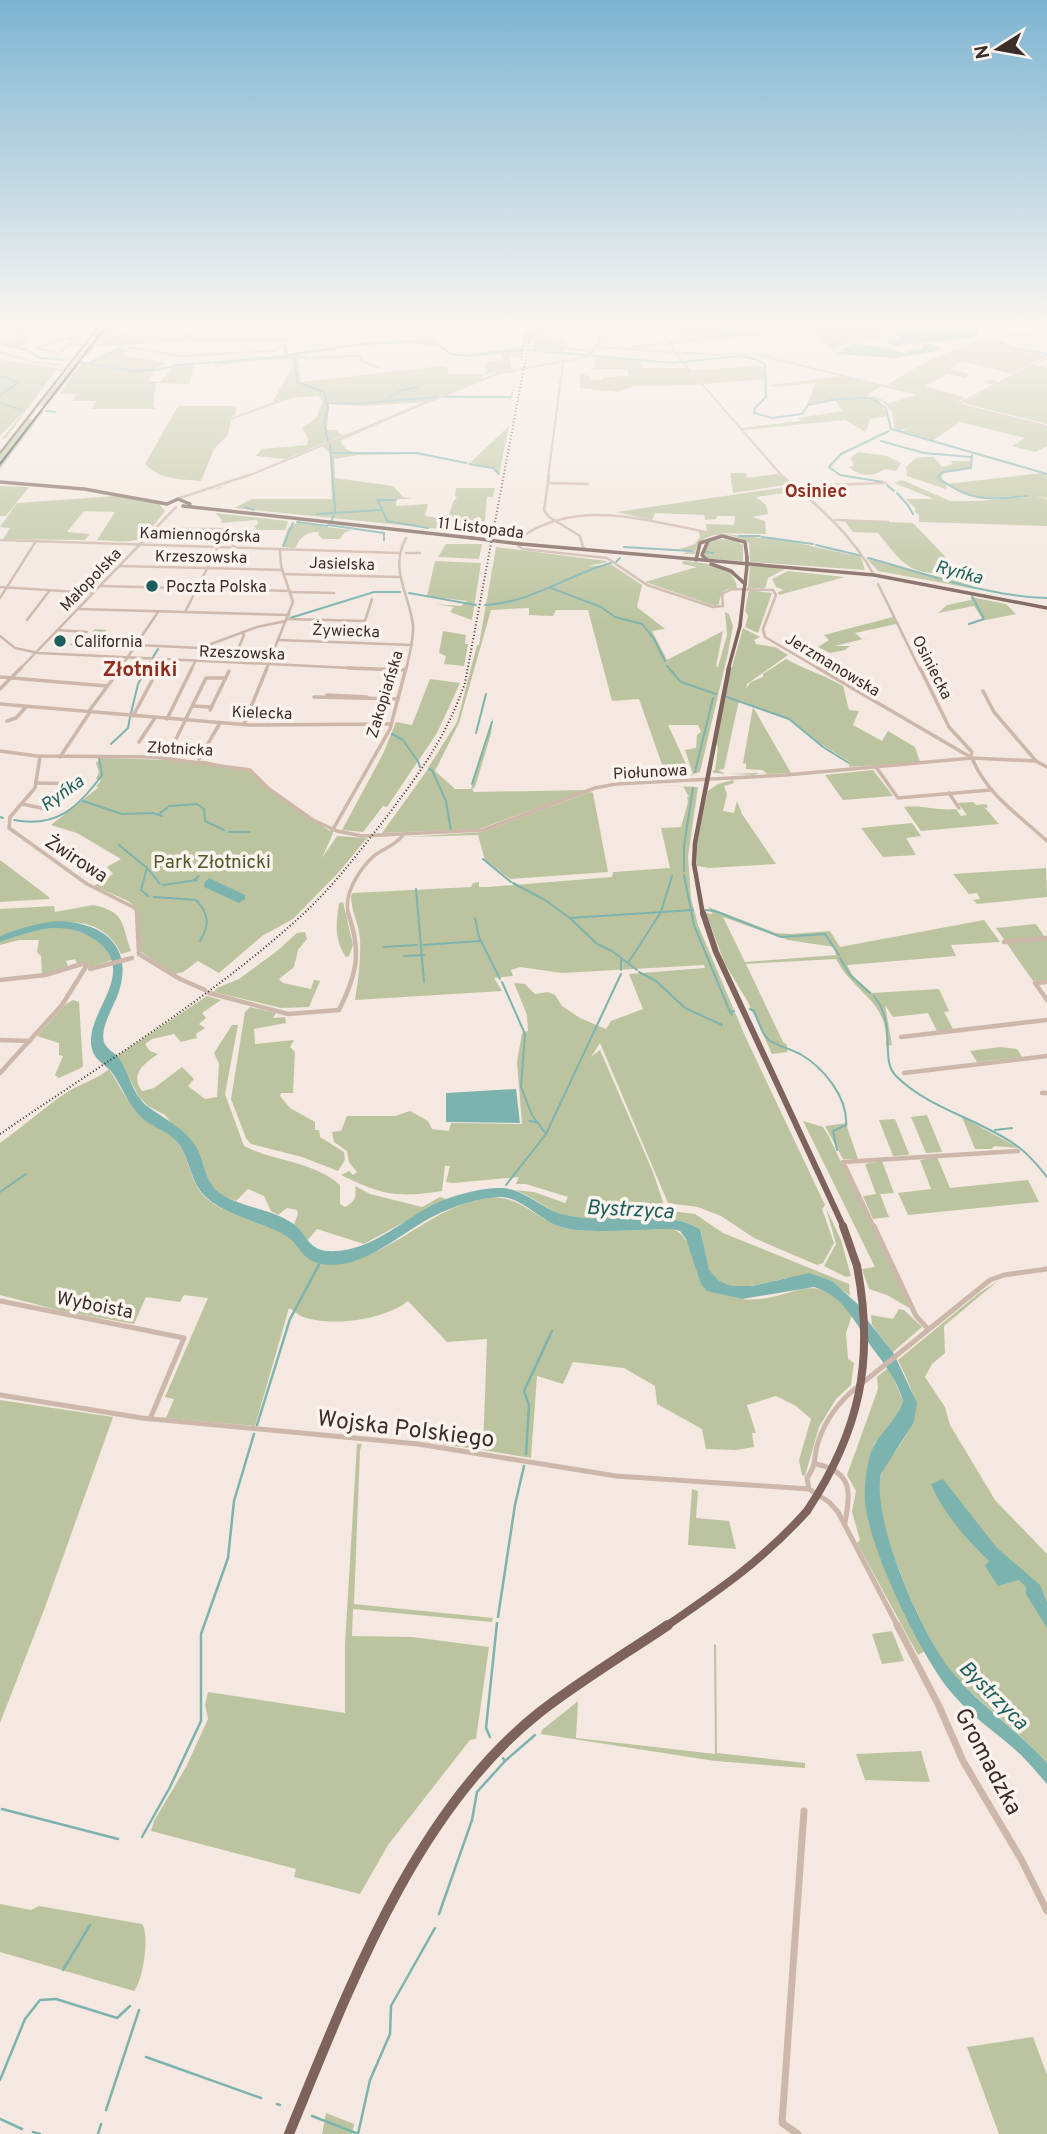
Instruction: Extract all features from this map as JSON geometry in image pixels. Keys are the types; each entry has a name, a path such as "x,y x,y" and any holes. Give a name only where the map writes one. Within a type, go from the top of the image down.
{"main road":[{"path":"0,447 18,424"},
{"path":"0,453 23,424"},
{"path":"0,483 50,486 141,498 176,507 184,501"},
{"path":"169,504 177,499 184,501"},
{"name":"11 Listopada","path":"184,501 215,508 472,538 568,548 581,546 589,551 871,575 1047,608"},
{"path":"289,2134 370,1941 427,1840 460,1795 516,1733 539,1713 741,1575 779,1542 807,1511 843,1450 861,1394 866,1359 866,1323 857,1266 836,1208 730,984 704,922 694,864 695,843 724,686 740,626 747,545 739,539 711,537 699,544 696,560"},
{"path":"709,561 702,555 704,546 711,539 735,540 747,550"},
{"path":"683,559 725,568 744,581"}],"street":[{"path":"184,501 190,493 227,484 375,424"},
{"path":"555,424 545,511 555,521 578,534 581,546"},
{"path":"736,424 776,471 834,520 862,553 871,575"},
{"path":"548,483 589,484"},
{"path":"795,486 886,483"},
{"path":"168,513 169,504"},
{"path":"168,513 176,507"},
{"name":"Małopolska","path":"0,689 168,513"},
{"path":"555,521 610,513 706,532"},
{"path":"834,520 888,522"},
{"name":"Jerzmanowska","path":"555,521 530,530 520,539 519,547 605,558 648,585 713,607 723,606 722,594 728,590 773,590 775,598 763,629 765,637 972,757 1046,764"},
{"path":"155,528 223,529 234,547"},
{"path":"399,553 406,538"},
{"name":"Kamiennogórska","path":"0,540 399,553"},
{"path":"0,598 36,541"},
{"path":"185,612 218,547"},
{"path":"244,724 294,601 283,572 281,549"},
{"name":"Zakopiańska","path":"334,832 391,724 412,645 412,623 399,576 399,553"},
{"path":"407,553 420,553"},
{"name":"Krzeszowska","path":"120,566 283,572"},
{"name":"Jasielska","path":"283,572 399,576"},
{"name":"Osiniecka","path":"878,584 951,730 973,753 976,769 990,790 1047,841"},
{"path":"100,586 334,595 337,587"},
{"path":"0,587 93,593"},
{"path":"27,620 51,589"},
{"path":"78,609 185,612 364,623 372,598"},
{"path":"60,757 158,612"},
{"path":"138,645 200,648 287,618"},
{"name":"Małopolska","path":"57,630 87,632"},
{"path":"239,649 244,635 242,633"},
{"path":"0,636 15,648 33,652"},
{"name":"Żywiecka","path":"279,640 412,645"},
{"name":"Rzeszowska","path":"33,652 127,659 405,670"},
{"path":"167,719 195,662"},
{"path":"193,706 211,708 229,671"},
{"path":"133,716 155,675"},
{"path":"0,677 107,686"},
{"path":"173,745 206,678 225,678"},
{"path":"983,691 994,712 1036,761"},
{"path":"368,698 314,697 317,694 398,699"},
{"name":"Kielecka","path":"0,704 220,723 391,724"},
{"path":"7,721 16,718 26,706"},
{"path":"139,742 155,718"},
{"path":"199,759 220,723"},
{"name":"Złotnicka","path":"0,751 40,757 99,755 199,759 256,772 268,788 334,832"},
{"name":"Żwirowa","path":"40,757 33,792 8,821 9,828 87,884 135,908 138,915 138,953 180,979 207,991 288,1014 340,1010 354,981 356,936 347,909 349,891 374,856 400,841 403,835"},
{"name":"Piołunowa","path":"334,832 362,836 403,835 489,828 610,785 876,767 972,757"},
{"path":"876,767 898,798 990,790"},
{"path":"36,783 81,784"},
{"path":"949,793 958,808"},
{"path":"22,804 46,809"},
{"path":"1004,942 1047,938"},
{"path":"90,969 132,958"},
{"path":"0,980 45,975 74,967 83,972 62,1005 0,1073"},
{"path":"1047,982 1035,983 1047,1000"},
{"path":"901,1037 1047,1020"},
{"path":"0,1040 30,1041"},
{"path":"904,1073 1047,1056"},
{"path":"928,1329 916,1316 843,1162 1018,1151"},
{"path":"809,1489 807,1478 817,1464 816,1450 836,1406 993,1278 1047,1269"},
{"name":"Wyboista","path":"0,1301 184,1338 150,1419"},
{"name":"Wojska Polskiego","path":"0,1395 150,1419 418,1444 616,1476 809,1489"},
{"path":"817,1464 830,1469 847,1482 852,1493 847,1505 845,1524"},
{"name":"Gromadzka","path":"809,1489 834,1507 845,1524 939,1706 963,1761 1021,1859 1047,1911"},
{"path":"834,1507 847,1505"},
{"path":"798,2134 782,2123 804,1811"}],"green space":[{"path":"0,424 12,424 0,436"},
{"path":"14,424 17,424 6,438 1,440"},
{"path":"25,424 34,424 0,468 0,454"},
{"path":"168,424 230,424 228,435 214,449 201,481 164,476 145,464"},
{"path":"308,424 327,424 327,430 337,430 344,435 285,459 256,456 262,449 307,445 308,438 302,428"},
{"path":"373,424 380,424 340,441 346,449 353,452 415,452 466,463 414,454 359,455 334,459 335,478 393,486 403,497 412,499 396,499 396,506 428,504 425,516 445,519 440,529 234,508 252,499 332,499 330,453 322,446 231,484"},
{"path":"779,424 808,424 743,430 741,428"},
{"path":"851,424 869,424 866,432"},
{"path":"894,424 958,424 932,441 900,432 916,425 899,431 895,429"},
{"path":"966,424 1033,424 1047,427 1047,446 1035,452 1012,446 1025,438"},
{"path":"509,426 499,474 492,467 470,463"},
{"path":"858,452 887,456 901,463 896,471 885,469 871,475 862,474 849,467 854,466 851,458"},
{"path":"934,457 942,467 953,464 951,461 971,461 970,468 942,474 942,481 946,484 1041,473 1047,475 1047,498 1034,497 1047,499 1047,526 919,522 919,515 914,511 916,509 906,499 934,499 894,483 902,480 950,501 1030,497 979,498 959,492 947,484 946,489 907,476 906,467 915,459"},
{"path":"730,473 746,473 747,478 778,474 791,484 733,493"},
{"path":"0,486 29,487 6,516 0,516"},
{"path":"793,486 798,491 756,497 766,505 768,514 752,517 765,521 766,534 718,533 788,541 861,557 865,570 750,562 749,543 725,535 703,540 695,554 683,554 692,550 674,551 695,544 700,537 699,532 707,533 706,524 734,525 735,516 717,516 716,519 705,520 704,515 655,513 652,520 616,512"},
{"path":"456,488 495,488 493,497 487,497 484,533 448,527 446,523 457,498"},
{"path":"116,496 159,504 165,511 143,536 131,541 97,540 115,512 84,511 67,532 90,534 85,540 3,539 10,528 0,527 17,503"},
{"path":"215,513 288,522 285,530 257,530 254,526 258,524 257,520 221,523 222,520"},
{"path":"844,520 913,523 960,572 930,573 911,568 878,533 853,532"},
{"path":"297,523 351,530 344,533 340,539 323,539 318,535 319,532 311,533 302,538 295,548 282,547 288,528"},
{"path":"721,539 743,545 743,561 708,559 704,554 709,541"},
{"path":"446,544 482,544 479,559 438,557"},
{"path":"496,547 606,561 588,566 612,565 642,585 637,607 665,629 652,631 667,660 723,631 716,666 718,667 727,635 725,612 729,614 733,626 700,772 693,774 685,750 696,748 697,735 701,732 698,725 668,725 686,764 683,769 685,774 666,776 639,699 612,701 588,610 556,610 553,616 529,615 529,608 491,610 459,723 435,771 455,789 471,789 493,717 491,734 475,787 472,789 474,792 587,790 479,829 382,833 428,769 431,770 428,768 457,722 479,645"},
{"path":"867,559 944,578 963,577 975,589 878,571"},
{"path":"435,561 481,563 472,620 450,612 454,607 436,604 461,606 467,601 427,596"},
{"path":"683,561 713,565 726,570 738,579 729,574 735,580 737,588 724,592 719,604 715,606 645,582 697,567 682,564"},
{"path":"750,565 785,569 768,578 765,588 748,588"},
{"path":"788,571 845,577 779,595 778,592 784,590 776,587 772,579"},
{"path":"749,590 772,593 758,633 745,627"},
{"path":"971,597 1006,604 1016,614 986,620 974,606 938,613 947,605 971,600"},
{"path":"893,617 896,624 855,633 862,639 871,637 835,646 850,646 845,650 830,653 818,647 829,640 824,635"},
{"path":"743,628 760,637 754,640 756,644 775,647 788,655 747,684 746,688 786,659 843,686 849,710 859,711 853,725 882,741 888,731 915,747 920,762 849,767 850,762 819,743 791,720 739,700 724,769 718,770 725,774 712,771 715,770 718,748 716,743 726,688"},
{"path":"95,629 106,630 105,634 116,636 116,642 137,644 135,647 117,646 114,649 70,645 73,641 99,646 102,637 84,638"},
{"path":"443,631 466,635 465,644 468,644 464,666 444,664 446,656 439,653"},
{"path":"430,679 460,683 437,733 387,807 383,806 363,832 342,830 383,754 396,722 412,725"},
{"path":"753,707 791,773 767,774 762,770 746,769 746,764 743,763"},
{"name":"Park Złotnicki","path":"101,758 205,761 249,771 268,790 333,833 322,858 337,836 367,838 339,872 293,919 262,936 219,973 198,961 183,972 174,974 140,951 138,913 135,907 94,886 113,874 107,867 121,859 77,833 51,825 99,787 96,787 101,780 96,779 99,772 96,763"},
{"path":"873,770 893,796 843,800 825,775"},
{"path":"733,780 734,783 724,786 727,794 723,811 734,813 737,801 742,814 776,864 709,868 697,866 697,842 708,791 718,784"},
{"path":"683,786 698,787 688,857 691,898 698,925 745,1036 825,1205 822,1209 834,1243 823,1263 817,1265 754,1238 721,1216 698,1207 668,1203 600,1043 591,1057 600,1050 653,1172 663,1202 662,1210 695,1214 723,1233 849,1284 850,1296 822,1280 801,1277 752,1286 728,1286 717,1281 709,1271 700,1229 665,1218 596,1220 562,1215 514,1190 534,1192 565,1203 568,1197 526,1184 516,1184 519,1177 446,1182 450,1166 445,1166 442,1191 401,1194 379,1191 341,1175 349,1171 353,1175 357,1172 349,1162 347,1151 334,1142 332,1132 341,1131 347,1116 395,1116 410,1111 428,1121 432,1129 449,1131 451,1123 522,1124 517,1062 522,1033 528,1031 527,1015 514,983 525,984 535,994 548,992 555,995 562,1006 580,1018 606,1029 611,1021 643,1009 629,974 705,968 704,965 562,973 520,967 511,970 513,976 494,978 502,991 355,1000 360,947 351,902 353,893 471,887 473,883 479,882 479,887 488,887 612,877 613,872 670,868 661,828 681,827 689,797"},
{"path":"593,793 608,872 510,879 485,860 478,835 408,837 482,832"},
{"path":"973,802 976,805 986,804 988,807 985,808 999,824 921,831 904,807 956,809 961,816 967,815 958,803"},
{"path":"912,823 921,836 906,838 916,855 883,857 861,828"},
{"path":"0,860 49,897 49,899 0,902"},
{"path":"1046,868 1047,897 977,904 973,900 980,899 977,893 969,894 953,874"},
{"path":"343,902 353,945 346,957 339,944 337,931 339,903"},
{"path":"93,905 117,915 131,951 121,954 111,939 99,929 67,922 32,926 0,936 0,909 54,906 55,912"},
{"path":"708,907 776,933 830,931 840,947 984,920 1000,942 951,945 956,956 847,965 853,976 872,993 939,989 949,1011 944,1012 953,1029 937,1031 928,1013 893,1017 885,1005 892,1045 886,1046 882,1018 877,1008 836,959 746,964 783,1042 787,1045 787,1052 772,1054 748,1002 725,964 706,913 713,914","holes":["723,917 788,940 834,947 836,955 745,962"]},
{"path":"1036,924 1047,940 1047,980 1033,981 996,928"},
{"path":"62,927 92,937 112,960 88,968 89,963 77,964 75,959 66,961 68,967 42,974 41,956 37,952 39,940 19,940 0,945 0,942 34,930"},
{"path":"305,932 307,939 298,950 294,967 279,979 283,983 311,989 314,980 320,981 309,1007 281,1008 214,992 217,988 239,979 297,933"},
{"path":"207,996 221,1000 202,1013 206,1018 199,1024 205,1028 196,1034 197,1038 181,1042 174,1034 152,1039 145,1044 150,1051 158,1054 144,1065 138,1074 138,1085 142,1091 154,1088 182,1067 194,1079 188,1086 205,1099 217,1097 219,1064 214,1053 232,1025 238,1025 225,1094 244,1146 306,1166 329,1177 340,1185 340,1204 345,1207 354,1199 355,1186 370,1194 422,1207 440,1197 446,1199 364,1244 317,1229 307,1241 294,1224 297,1210 287,1208 278,1215 271,1211 264,1196 248,1189 236,1201 222,1195 205,1176 203,1164 165,1115 148,1106 139,1097 117,1056"},
{"path":"73,1000 79,1002 83,1067 59,1078 55,1075 63,1056 59,1055 59,1043 37,1036 66,1004"},
{"path":"250,1007 276,1013 273,1018 285,1017 286,1023 254,1029 255,1044 294,1040 290,1047 295,1052 293,1093 281,1093 280,1096 290,1108 315,1122 315,1130 319,1130 320,1137 344,1152 345,1160 338,1171 302,1157 251,1144 246,1138 231,1099 245,1012"},
{"path":"1000,1047 1017,1049 1022,1057 977,1062 970,1051"},
{"path":"109,1069 140,1115 176,1141 205,1197 233,1214 286,1235 301,1250 318,1258 337,1263 369,1254 451,1209 489,1198 518,1203 552,1223 572,1229 672,1229 679,1232 688,1244 701,1284 727,1295 742,1299 759,1299 813,1288 838,1299 852,1315 846,1333 848,1359 854,1363 851,1385 836,1399 819,1427 805,1476 802,1475 799,1460 811,1419 796,1406 776,1396 747,1405 756,1433 752,1433 754,1447 736,1450 706,1449 702,1429 657,1404 655,1386 624,1368 573,1362 563,1384 537,1376 531,1458 483,1450 487,1339 447,1342 408,1301 386,1313 343,1321 315,1320 303,1317 289,1308 255,1426 166,1418 174,1399 165,1397 208,1298 184,1295 180,1302 146,1297 134,1324 62,1311 0,1295 0,1143 66,1093"},
{"path":"927,1115 942,1152 926,1153 911,1117"},
{"path":"962,1117 1019,1148 995,1146 991,1149 975,1149"},
{"path":"895,1119 909,1154 907,1155 893,1156 879,1120"},
{"path":"803,1121 823,1127 829,1137 911,1309 887,1295 869,1289 862,1269 875,1267"},
{"path":"848,1123 858,1159 843,1159 825,1126"},
{"path":"937,1157 950,1188 1028,1180 1039,1202 908,1215 898,1193 931,1189 920,1160"},
{"path":"882,1161 894,1193 880,1194 889,1217 873,1219 863,1196 876,1194 865,1164"},
{"path":"826,1208 841,1240 851,1276 846,1277 824,1266 836,1244"},
{"path":"999,1280 944,1326 945,1353 932,1364 925,1377 945,1407 950,1425 995,1500 1047,1554 1047,1763 965,1686 942,1659 904,1581 884,1523 880,1498 882,1472 905,1437 914,1415 914,1397 898,1360"},
{"path":"899,1309 904,1310 922,1327 893,1352 872,1325 871,1315 893,1319"},
{"path":"889,1367 903,1401 892,1424 874,1444 865,1502 869,1524 888,1574 925,1651 918,1655 857,1543 860,1540 852,1512 856,1491 847,1475 878,1389 877,1377"},
{"path":"0,1400 113,1417 44,1610 0,1723"},
{"path":"437,1429 458,1429 476,1441 475,1449 421,1441 423,1435"},
{"path":"357,1444 362,1444 354,1604 493,1618 492,1622 353,1609 352,1636 412,1637 489,1647 476,1739 470,1740 388,1845 360,1894 294,1877 296,1869 151,1831 154,1821 186,1767 208,1719 205,1705 208,1692 345,1713 345,1644"},
{"path":"692,1489 698,1491 696,1518 729,1521 736,1549 688,1545"},
{"path":"892,1631 904,1661 882,1664 872,1634"},
{"path":"714,1644 717,1753 805,1763 805,1768 715,1761 541,1734 542,1730 578,1701 576,1738 715,1754"},
{"path":"921,1751 930,1782 865,1780 856,1754"},
{"path":"0,1904 31,1910 39,1906 142,1924 145,1937 143,1968 134,1991 0,1952"},
{"path":"1033,2037 1047,2075 1047,2134 999,2134 967,2047"},
{"path":"326,2113 354,2124 352,2134 322,2134"}],"water":[{"path":"209,878 245,895 245,899 239,903 204,887"},
{"path":"61,921 78,923 104,934 120,953 122,980 103,1037 106,1047 122,1063 142,1101 193,1142 216,1190 240,1203 284,1218 320,1250 344,1250 360,1246 446,1199 489,1188 503,1188 520,1193 565,1215 599,1219 651,1217 684,1222 700,1229 709,1270 719,1281 731,1286 752,1286 809,1273 832,1281 862,1308 864,1316 893,1352 917,1403 914,1422 881,1474 880,1494 891,1548 914,1607 953,1673 1047,1763 1047,1784 1022,1756 951,1692 911,1628 886,1574 865,1503 867,1467 873,1448 903,1401 887,1367 842,1304 825,1291 814,1287 742,1299 707,1291 701,1284 686,1239 680,1231 599,1231 561,1227 516,1201 500,1197 475,1201 442,1212 362,1258 330,1265 314,1262 291,1240 274,1229 234,1214 207,1198 197,1186 178,1143 138,1114 111,1071 94,1055 91,1038 94,1024 112,981 113,967 108,953 95,940 71,929 36,931 0,942 0,936 15,930"},
{"path":"516,1089 520,1123 446,1122 446,1093"},
{"path":"943,1479 997,1548 1040,1585 1047,1602 1047,1628 1026,1594 1026,1587 1019,1580 998,1586 985,1566 989,1561 949,1516 931,1484"}],"waterway":[{"path":"0,467 32,424"},
{"path":"324,424 328,442"},
{"path":"890,424 891,429 1047,474"},
{"path":"883,482 840,475 829,467 841,454 889,431"},
{"path":"881,441 924,453 971,457"},
{"path":"330,443 335,510"},
{"path":"331,453 417,453 466,463"},
{"path":"972,455 971,468 943,472 937,477 969,495 990,498 1027,496"},
{"path":"469,464 493,468 499,474"},
{"path":"887,485 894,491"},
{"path":"897,493 906,503"},
{"path":"382,509 377,500 396,500"},
{"path":"907,504 913,514"},
{"path":"245,507 254,510"},
{"path":"334,513 382,510"},
{"path":"383,512 387,521 428,528"},
{"path":"317,514 334,513"},
{"path":"332,520 334,513"},
{"path":"297,522 327,526"},
{"path":"283,546 293,523"},
{"path":"328,525 384,533 384,540"},
{"name":"Ryńka","path":"739,536 760,536"},
{"name":"Ryńka","path":"762,537 813,544"},
{"name":"Ryńka","path":"816,545 862,556"},
{"name":"Ryńka","path":"624,547 691,551"},
{"name":"Ryńka","path":"706,552 713,553"},
{"name":"Ryńka","path":"616,562 620,558"},
{"name":"Ryńka","path":"868,558 978,589 1047,598"},
{"name":"Ryńka","path":"485,605 518,599 611,563"},
{"path":"551,588 601,607 615,617 642,624 654,639 665,661"},
{"name":"Ryńka","path":"290,618 374,592 400,592"},
{"name":"Ryńka","path":"409,593 476,605"},
{"path":"969,624 984,619 972,596"},
{"name":"Ryńka","path":"153,657 158,649"},
{"name":"Ryńka","path":"131,713 138,684 150,662"},
{"path":"667,666 681,682 716,694"},
{"path":"476,733 486,694"},
{"path":"727,697 789,719 823,747 849,763"},
{"path":"695,772 713,698"},
{"name":"Ryńka","path":"111,744 128,728 130,717"},
{"path":"472,784 492,722"},
{"path":"392,734 403,740 417,760"},
{"name":"Ryńka","path":"14,820 42,821 54,818 75,806 102,775 99,758"},
{"path":"418,761 420,767"},
{"path":"429,769 432,770 446,801 451,831"},
{"path":"684,871 684,846 693,788"},
{"path":"83,801 122,814 153,813 162,816"},
{"path":"169,806 197,804 204,809 205,821 224,830"},
{"path":"160,813 167,808"},
{"path":"229,832 250,832"},
{"path":"119,845 147,868 141,890 148,896"},
{"path":"483,859 511,882"},
{"path":"148,869 160,884"},
{"path":"684,875 691,910"},
{"path":"194,880 199,876"},
{"path":"661,912 672,876"},
{"path":"163,885 197,880"},
{"path":"513,883 545,900 570,918"},
{"path":"416,889 422,955"},
{"path":"154,897 196,900 207,919 200,941"},
{"path":"661,912 691,910"},
{"path":"691,910 694,925 730,1012"},
{"path":"705,910 715,911 781,937 825,934 839,955"},
{"path":"570,918 661,912"},
{"path":"628,963 661,912"},
{"path":"475,918 479,937 500,979"},
{"path":"570,918 597,944 612,951 637,970"},
{"path":"423,945 480,941"},
{"path":"384,947 417,945"},
{"path":"404,956 422,955"},
{"path":"422,955 424,982"},
{"path":"840,958 850,975 870,993"},
{"path":"621,960 621,970"},
{"path":"639,972 656,981 685,1008 722,1025"},
{"path":"546,1134 621,974"},
{"path":"502,982 525,1034 521,1087 532,1115 546,1134"},
{"path":"874,996 885,1019 889,1061 896,1076 939,1106 987,1128 1017,1146 1047,1177"},
{"path":"750,1009 754,1011 769,1040 809,1060 832,1084 846,1114 846,1125 833,1131 837,1150"},
{"path":"730,1012 734,1011"},
{"path":"529,1121 536,1122"},
{"path":"995,1130 1012,1128"},
{"path":"506,1185 546,1134"},
{"path":"0,1192 26,1174"},
{"path":"257,1425 290,1319 321,1261"},
{"path":"526,1454 529,1405 524,1391 552,1331"},
{"path":"142,1837 170,1787 201,1721 201,1634 228,1558 234,1501 254,1434"},
{"path":"498,1617 515,1505 524,1466"},
{"path":"490,1737 486,1728 497,1623"},
{"path":"505,1761 535,1735"},
{"path":"439,1914 472,1820 477,1792 505,1761"},
{"path":"2,1809 118,1839"},
{"path":"63,1970 90,1925"},
{"path":"358,2134 370,2080 390,2034 391,2006 435,1928"},
{"path":"0,2080 25,2019 40,2000 56,1999 117,2018 130,2006"},
{"path":"106,2110 139,2010"},
{"path":"146,2057 261,2098"},
{"path":"312,2116 356,2133"},
{"path":"0,2119 22,2129"},
{"path":"98,2134 101,2124"},
{"path":"33,2132 40,2134"}],"tram line":[{"path":"0,464 31,424"}],"railway":[{"path":"0,1134 193,1003 266,946 325,892 391,811 442,735 465,683 513,424"}],"place":[{"name":"Poczta Polska","path":"152,586"},
{"name":"California","path":"60,641"}],"district":[{"name":"Osiniec","path":"816,491"},
{"name":"Złotniki","path":"140,669"}],"water label":[{"name":"Bystrzyca","path":"630,1209"},
{"name":"Bystrzyca","path":"994,1695"}]}
